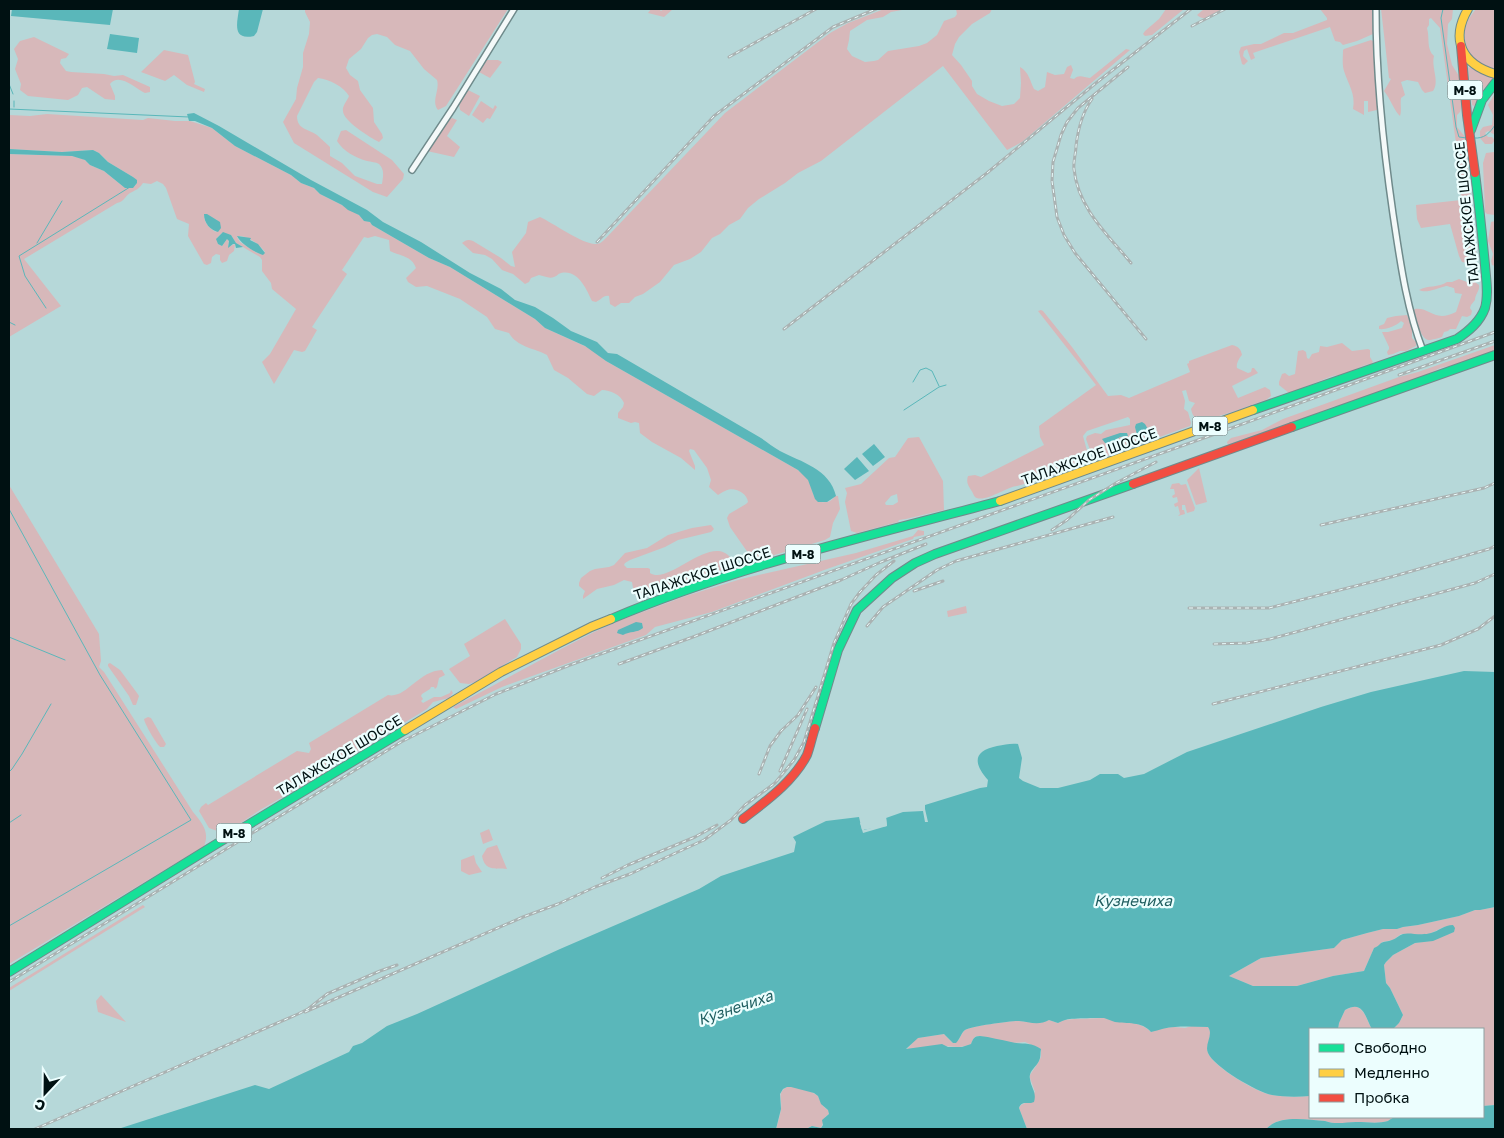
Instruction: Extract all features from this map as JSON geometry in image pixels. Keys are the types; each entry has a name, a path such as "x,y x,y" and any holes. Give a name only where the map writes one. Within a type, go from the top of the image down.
{"main road":[{"name":"М-8","path":"1468,9 1463,16 1459,37 1471,136"},
{"name":"М-8","path":"1461,46 1474,66 1488,73 1495,74"},
{"name":"М-8","path":"1471,136 1479,104 1495,83"},
{"name":"ТАЛАЖСКОЕ ШОССЕ","path":"9,972 477,686 591,627 653,601 752,568 1000,501 1457,339 1468,332 1480,316 1485,304 1487,287 1471,136"},
{"path":"743,819 790,779 807,754 838,650 857,610 892,578 910,566 935,554 1495,355"}],"street":[{"path":"412,170 514,9"},
{"path":"1376,9 1380,106 1384,148 1406,294 1423,352"}],"shaded area":[{"path":"305,9 508,9 446,106 438,110 435,103 437,80 424,69 410,51 395,45 387,37 377,34 368,38 361,49 349,59 346,68 350,75 358,81 360,90 373,108 374,122 383,138 379,142 358,129 344,115 343,107 349,96 344,90 327,80 318,78 314,82 297,116 299,124 301,127 317,135 327,144 330,147 330,156 342,163 355,176 382,184 383,171 379,164 350,154 343,148 337,141 341,131 346,130 392,160 404,174 403,179 387,197 373,192 294,143 283,122 296,99 303,67 303,53 309,34 310,22"},
{"path":"651,9 659,9 661,11 673,9 664,17 648,13"},
{"path":"884,9 907,9 867,20 850,31 847,49 852,56 865,62 878,60 888,51 927,43 937,35 944,21 955,17 957,14 956,9 992,9 990,13 972,24 959,37 952,55 972,81 972,86 977,94 1002,106 1014,104 1020,98 1020,67 1027,74 1034,89 1038,91 1045,87 1047,72 1055,75 1064,74 1067,67 1071,65 1073,70 1070,78 1074,79 1079,76 1090,78 1126,49 1130,50 1022,142 1007,150 943,66 821,161 798,173 759,199 748,208 740,219 712,238 701,252 690,259 674,265 660,282 643,294 635,297 629,303 621,303 615,307 610,304 609,296 596,302 592,301 581,281 572,274 567,273 560,273 552,278 539,275 531,278 525,284 513,274 502,270 492,259 485,255 473,253 462,243 467,240 473,241 515,267 512,252 526,233 528,222 540,217 584,241 600,243 725,113 830,33 848,23"},
{"path":"1166,9 1184,9 1152,35 1145,36 1143,34 1145,31 1159,19"},
{"path":"1204,9 1224,9 1207,18 1197,15"},
{"path":"1320,9 1372,9 1373,34 1343,45 1335,41 1330,27 1253,53 1255,58 1251,60 1247,49 1244,51 1243,56 1248,61 1244,65 1242,64 1239,52 1241,47 1261,44 1284,33 1293,33 1327,20"},
{"path":"1381,9 1453,9 1452,19 1448,24 1447,44 1452,65 1459,76 1462,105 1457,115 1457,127 1466,138 1464,144 1456,143 1440,28 1431,18 1427,28 1429,47 1434,56 1435,87 1433,91 1425,93 1418,82 1407,80 1401,82 1405,95 1401,98 1400,116 1396,111 1384,91 1391,79 1389,78"},
{"path":"1476,9 1495,9 1495,69 1481,64 1467,48 1465,41 1466,26"},
{"path":"34,37 69,54 66,58 61,59 60,63 66,71 114,76 123,75 150,87 150,92 145,93 127,82 118,80 110,84 115,100 105,99 87,87 82,88 78,95 68,100 28,96 20,90 21,84 15,69 18,59 14,49 20,41"},
{"path":"1371,40 1374,42 1379,108 1368,112 1368,101 1364,101 1364,115 1353,109 1353,94 1343,69 1343,50"},
{"path":"164,50 188,55 194,84 205,89 204,92 187,85 174,75 165,81 141,72"},
{"path":"486,60 502,62 490,78 479,72"},
{"path":"1468,67 1494,79 1484,88 1474,106 1472,105"},
{"path":"468,90 480,96 469,116 460,110 459,103"},
{"path":"1495,93 1495,135 1488,131 1485,133 1488,137 1492,137 1495,140 1492,144 1485,144 1480,138 1480,131 1483,127 1492,125 1493,115 1488,105"},
{"path":"481,101 493,109 495,105 497,107 490,119 487,118 483,123 472,115"},
{"path":"47,114 143,120 148,118 190,121 212,128 235,146 291,175 301,183 314,188 320,194 342,205 359,215 363,220 370,222 372,225 429,258 450,267 535,319 545,328 589,348 606,361 798,470 809,480 814,496 818,501 828,502 835,496 838,496 840,509 833,523 830,537 753,560 730,527 727,518 729,514 746,504 748,502 747,499 740,491 732,489 718,495 709,487 711,480 707,468 694,450 690,449 689,451 695,470 681,458 640,433 639,423 631,423 618,418 618,413 624,403 618,395 602,390 594,396 587,394 568,378 554,370 547,355 521,344 512,338 509,333 495,329 487,317 460,299 427,286 416,287 408,282 406,278 416,268 412,261 390,251 389,240 375,236 364,237 342,270 347,274 312,327 317,330 305,351 294,350 274,384 262,362 270,354 296,309 272,289 271,283 262,271 262,260 260,257 236,243 231,235 222,233 217,238 218,244 222,246 227,239 229,239 228,247 235,244 234,251 229,255 227,261 222,263 220,255 216,254 212,257 211,263 204,264 188,236 189,224 177,219 166,188 157,181 151,184 143,183 122,201 24,259 61,306 9,337 9,154 72,156 85,160 90,165 104,171 125,188 135,186 137,182 133,177 108,162 93,150 62,152 9,149 9,115 30,116","holes":["204,214 217,220 216,232 207,225","241,236 254,241 265,252 257,253 240,242 237,237"]},
{"path":"452,118 457,120 447,136 460,147 454,157 427,151 447,121"},
{"path":"1462,147 1466,148 1477,259 1472,264 1462,262 1450,224 1421,228 1417,219 1416,205 1461,200 1459,157"},
{"path":"1494,152 1495,215 1485,212 1483,163 1486,153"},
{"path":"1495,221 1495,266 1492,265 1493,254 1488,241 1491,222"},
{"path":"1459,279 1475,282 1479,285 1475,300 1470,308 1472,311 1471,315 1467,317 1462,316 1456,329 1444,332 1442,337 1426,339 1419,328 1414,310 1425,310 1442,316 1449,315 1456,312 1462,294 1455,293 1454,288 1446,286 1429,291 1419,290"},
{"path":"1041,310 1072,347 1108,396 1121,395 1129,398 1190,372 1187,364 1189,361 1232,345 1239,348 1242,355 1238,361 1237,368 1248,373 1254,368 1258,373 1232,386 1238,398 1265,387 1270,390 1271,396 1266,400 1231,412 1203,419 1194,416 1191,409 1195,403 1189,401 1186,390 1182,391 1185,401 1184,409 1188,412 1190,426 1096,460 1093,458 1086,439 1087,436 1095,433 1101,434 1106,430 1130,425 1130,419 1128,417 1087,431 1083,436 1089,458 1088,462 1066,472 979,499 974,496 968,485 968,476 975,475 981,477 1044,445 1040,437 1039,426 1096,385 1038,311"},
{"path":"1407,315 1412,328 1412,338 1416,342 1416,346 1406,351 1388,355 1389,347 1382,332 1402,328 1404,323 1401,321 1385,329 1379,329 1379,326 1384,324 1387,318"},
{"path":"1342,343 1352,351 1370,350 1370,357 1373,362 1345,374 1332,376 1289,393 1279,385 1282,374 1285,373 1289,376 1295,374 1298,351 1303,350 1306,352 1309,359 1312,354 1319,352 1320,346 1327,347"},
{"path":"1495,345 1495,350 1483,356 1440,368 1422,377 1332,407 1229,445 1227,443 1231,438 1262,430 1283,419"},
{"path":"919,437 943,481 944,510 899,520 898,522 857,533 851,531 845,502 847,493 845,488 861,484 889,458 895,457 908,438","holes":["897,494 898,502 893,505 886,505 885,503 891,496"]},
{"path":"1199,468 1207,502 1196,505 1187,480"},
{"path":"1179,483 1181,485 1186,484 1195,508 1194,511 1187,513 1185,505 1182,505 1182,510 1184,510 1185,514 1178,516 1180,514 1178,506 1175,507 1174,504 1178,502 1177,497 1173,498 1172,496 1175,494 1174,489 1170,489 1172,484"},
{"path":"9,485 99,634 101,661 99,667 202,824 206,832 206,841 204,846 9,964"},
{"path":"711,525 714,529 711,532 678,540 630,560 624,565 627,568 648,568 650,573 658,575 667,573 701,555 722,552 730,557 730,564 727,568 693,581 670,585 640,597 634,594 632,582 624,580 614,585 597,589 583,599 585,591 579,586 579,583 581,578 590,571 614,565 625,553 647,548 668,535"},
{"path":"918,530 924,531 924,535 914,537 913,539 712,612 655,627 646,635 502,687 456,709 453,707 561,649 621,620 686,596 741,579 856,553 913,536"},
{"path":"966,606 967,613 948,617 947,611"},
{"path":"505,619 521,644 517,657 475,682 469,684 460,683 449,669 470,656 464,644"},
{"path":"110,663 120,670 139,696 136,705 133,705 108,666"},
{"path":"442,670 445,675 439,678 437,687 435,689 431,687 422,694 423,699 421,701 423,703 434,697 441,697 450,693 451,690 453,693 449,698 433,702 427,709 346,758 341,759 328,771 260,810 233,828 220,832 209,828 199,811 206,803 208,805 297,751 309,753 311,749 309,743 388,695 401,693 426,675"},
{"path":"151,718 166,744 164,747 160,747 148,729 144,719"},
{"path":"489,829 493,840 483,844 480,833"},
{"path":"497,845 507,869 491,868 483,861 482,856 487,848"},
{"path":"474,855 476,863 482,872 469,875 461,871 461,860"},
{"path":"143,905 145,907 9,991 9,988"},
{"path":"1495,907 1495,1105 1484,1106 1484,1028 1394,1028 1403,1015 1386,983 1384,965 1393,955 1415,943 1429,941 1454,932 1444,927 1429,934 1401,934 1393,940 1382,942 1378,947 1374,948 1364,971 1333,976 1297,986 1253,986 1229,976 1261,958 1334,948 1342,940 1367,933 1418,925"},
{"path":"101,995 126,1022 98,1012 96,1001"},
{"path":"1355,1006 1359,1008 1364,1013 1372,1028 1338,1028 1345,1010"},
{"path":"1105,1018 1135,1023 1151,1032 1160,1028 1208,1027 1210,1033 1207,1050 1218,1065 1257,1090 1265,1093 1286,1096 1309,1096 1309,1118 1393,1118 1376,1123 1337,1123 1294,1119 1278,1121 1266,1129 1027,1129 1019,1108 1035,1092 1030,1075 1041,1057 1041,1049 1025,1042 1012,1043 979,1036 974,1038 971,1044 964,1046 938,1046 906,1050 917,1038 944,1034 953,1043 959,1040 965,1030 991,1024 1019,1021 1038,1023 1049,1020 1058,1023 1074,1019"},
{"path":"787,1087 803,1089 818,1096 829,1114 825,1117 821,1128 812,1126 806,1129 776,1129 780,1117 781,1094"}],"water":[{"path":"12,9 113,9 110,25 11,16"},
{"path":"239,9 263,9 257,32 254,36 242,36 239,33 237,25"},
{"path":"110,34 139,38 137,53 107,49"},
{"path":"194,113 367,210 383,222 501,289 515,300 535,307 571,331 597,342 608,353 617,354 780,451 814,468 828,479 836,496 827,502 818,502 808,480 798,470 606,361 585,346 545,328 535,319 450,267 429,258 372,225 370,222 364,221 359,215 320,194 314,188 301,183 291,175 235,146 212,128 195,121 189,121 187,114"},
{"path":"9,149 62,152 93,150 137,180 137,183 133,188 125,188 104,171 90,165 85,160 72,156 9,154"},
{"path":"204,214 220,222 221,228 218,232 208,226"},
{"path":"223,232 231,235 236,243 243,247 236,248 235,244 233,244 228,248 229,241 227,239 222,246 218,244 216,239"},
{"path":"237,236 251,238 250,240 258,244 265,253 263,255 252,250 241,242"},
{"path":"1142,422 1149,431 1146,434 1137,435 1136,424"},
{"path":"1120,433 1127,433 1128,436 1120,437 1111,444 1105,443 1102,439"},
{"path":"874,444 885,457 873,466 862,454"},
{"path":"857,457 869,471 855,480 844,469"},
{"path":"636,622 642,623 643,628 623,635 617,633 618,630"},
{"name":"Кузнечиха","path":"1464,671 1495,672 1495,907 1475,910 1459,916 1418,925 1367,933 1342,940 1334,948 1261,958 1229,976 1253,986 1297,986 1333,976 1364,971 1374,948 1382,942 1389,941 1403,934 1427,934 1453,925 1455,928 1454,932 1433,941 1415,943 1393,955 1384,965 1386,983 1403,1015 1394,1028 1372,1028 1363,1011 1360,1008 1351,1007 1345,1010 1338,1028 1309,1028 1309,1096 1291,1097 1265,1093 1227,1072 1208,1053 1207,1046 1210,1030 1208,1027 1172,1027 1151,1032 1139,1025 1115,1022 1104,1018 1084,1018 1068,1019 1058,1023 1049,1020 1038,1023 1019,1021 983,1025 965,1030 956,1043 953,1043 944,1034 918,1038 906,1049 942,1044 948,1047 962,1047 971,1044 974,1038 980,1036 1030,1044 1041,1049 1040,1060 1030,1076 1035,1095 1034,1102 1023,1103 1019,1108 1027,1129 806,1129 812,1126 821,1128 823,1125 822,1120 829,1114 828,1110 821,1104 818,1096 814,1093 787,1087 780,1094 781,1109 776,1129 118,1129 255,1085 269,1089 349,1052 353,1046 362,1043 387,1026 699,889 721,876 794,852 796,842 793,837 826,821 859,817 862,830 887,826 886,818 903,812 923,811 925,822 928,822 925,805 987,787 988,780 980,768 978,758 983,751 989,748 1018,744 1022,758 1019,778 1040,788 1058,788 1090,780 1100,774 1118,774 1124,778 1144,774 1187,752 1371,692"},
{"path":"1495,1105 1495,1129 1266,1129 1279,1121 1294,1119 1337,1123 1380,1122 1393,1118 1484,1118 1484,1106"}],"pier":[{"path":"886,816 887,826 863,833 860,823 862,822 864,830 885,824 884,818"}],"waterway":[{"path":"1443,9 1441,18 1456,127 1459,137 1467,138"},
{"path":"9,84 13,94"},
{"path":"14,101 14,107"},
{"path":"9,109 189,117"},
{"path":"1474,138 1481,138 1486,135 1495,125"},
{"path":"46,308 25,276 19,256 130,187"},
{"path":"37,243 62,201"},
{"path":"9,322 15,325"},
{"path":"913,382 920,370 926,368 932,371 939,386"},
{"path":"904,410 939,387 946,385"},
{"path":"9,509 100,675 191,820 9,926"},
{"path":"9,637 65,660"},
{"path":"9,772 22,754 51,704"},
{"path":"9,823 21,815"}],"railway":[{"path":"729,57 816,9"},
{"path":"597,242 714,116 833,27 876,9"},
{"path":"784,329 987,173 1096,83 1191,9"},
{"path":"1192,26 1225,9"},
{"path":"1128,67 1078,108 1067,122 1053,162 1052,181 1057,217 1064,235 1075,253 1146,339"},
{"path":"1092,99 1083,116 1078,133 1074,166 1077,183 1081,196 1095,220 1131,263"},
{"path":"9,982 401,742 496,694 570,665 1495,332"},
{"path":"1399,375 1495,341"},
{"path":"1052,530 1067,520 1089,500 1156,462"},
{"path":"1321,525 1484,488 1495,483"},
{"path":"867,626 883,607 937,570 956,561 1113,517"},
{"path":"619,664 841,580 926,544"},
{"path":"1189,608 1269,608 1391,577 1495,546"},
{"path":"305,1012 523,917 630,874 704,840 731,820 745,805 775,783 794,760 804,742 834,643 851,604 876,575 894,561"},
{"path":"1214,644 1247,643 1270,639 1475,583 1495,574"},
{"path":"914,591 943,581"},
{"path":"1213,704 1441,645 1478,629 1495,616"},
{"path":"759,774 770,746 781,731 798,715 816,687"},
{"path":"780,771 807,709"},
{"path":"602,878 695,837 717,825"},
{"path":"35,1129 298,1014 308,1009 327,994 397,965"}],"traffic: fast":[{"path":"1471,130 1482,100 1495,83"},
{"path":"1253,410 1457,339 1474,326 1485,308 1487,292 1475,173"},
{"path":"1292,427 1495,355"},
{"path":"815,728 838,650 857,610 892,578 915,563 935,554 1133,484"},
{"path":"611,619 706,583 803,553 1000,501"},
{"path":"9,972 405,730"}],"traffic: slow":[{"path":"1468,9 1460,31 1462,49 1474,64 1495,74"},
{"path":"1000,501 1253,410"},
{"path":"405,730 501,672 611,619"}],"traffic: jam":[{"path":"1461,46 1467,115 1475,173"},
{"path":"1133,484 1292,427"},
{"path":"743,819 794,774 807,755 815,728"}]}
